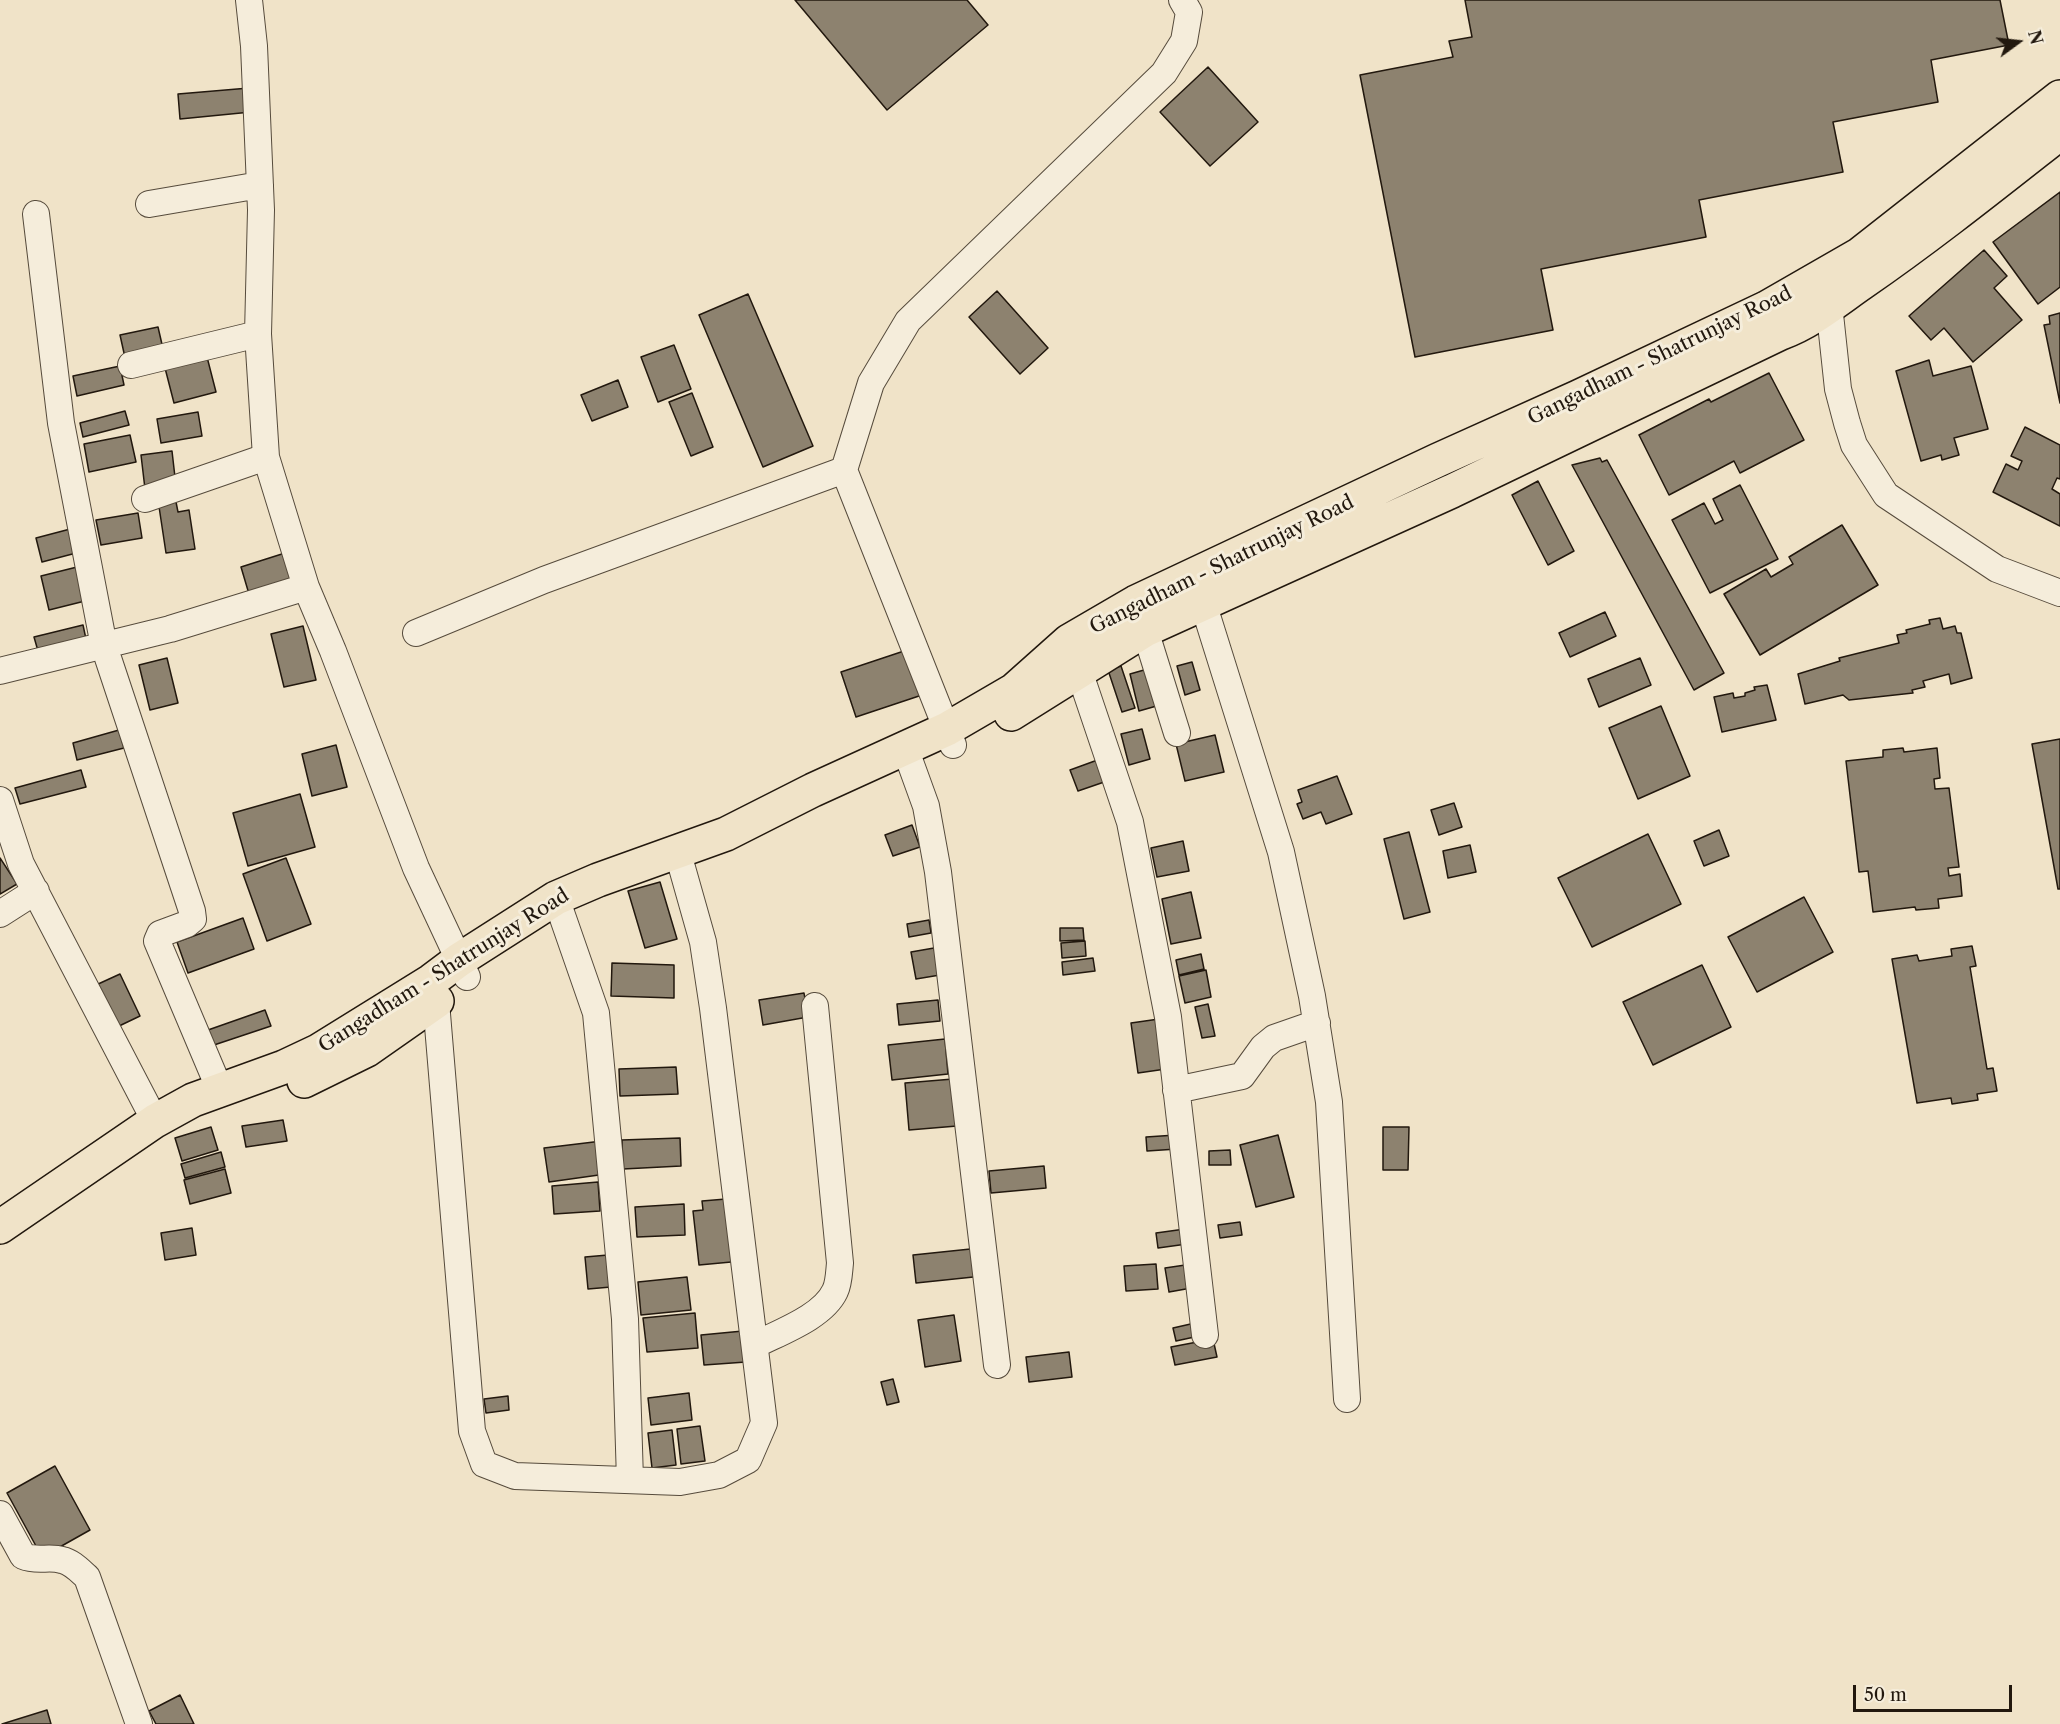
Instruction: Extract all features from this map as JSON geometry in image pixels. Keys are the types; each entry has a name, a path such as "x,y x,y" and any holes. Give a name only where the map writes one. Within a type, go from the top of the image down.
{"main road":[{"name":"Gangadham - Shatrunjay Road","path":"1074,656 1136,602 1198,589 1452,491 1797,327 1824,291 1860,254 2060,97"},
{"name":"Gangadham - Shatrunjay Road","path":"222,1099 318,1051 431,981 463,969 558,904 598,880 679,857 813,790 908,756 950,737 1014,690 1074,656 1145,630 1198,589 1438,460 1766,308 1880,271 2060,133"},
{"name":"Gangadham - Shatrunjay Road","path":"0,1227 149,1135 193,1100 222,1099 290,1088 358,1055 436,1002 463,969"}],"street":[{"path":"249,0 254,46 260,185 258,334 266,457 306,587 333,651 416,868 463,969"},
{"path":"950,737 844,470 871,383 908,321 1164,73 1185,41 1190,12 1182,0"},
{"path":"149,204 260,185"},
{"path":"36,213 61,423 104,646 192,910 193,920 160,934 157,941 222,1099"},
{"path":"1824,291 1838,389 1847,423 1854,445 1886,495 1997,569 2060,593"},
{"path":"131,365 258,334"},
{"path":"145,499 266,457"},
{"path":"1438,460 1452,491"},
{"path":"416,633 544,580 844,470"},
{"path":"0,671 170,629 306,587"},
{"path":"1198,589 1281,852 1317,1023 1329,1102 1347,1399"},
{"path":"1145,630 1177,733"},
{"path":"1074,656 1130,822 1167,1017 1205,1335"},
{"path":"908,756 926,806 938,872 997,1365"},
{"path":"0,800 21,864 36,891 149,1135"},
{"path":"436,1002 472,1431 484,1464 515,1476 680,1482 719,1475 748,1460 765,1423 703,942 679,857"},
{"path":"0,914 36,891"},
{"path":"558,904 596,1013 625,1319 630,1480"},
{"path":"755,1345 820,1311 837,1288 840,1263 815,1006"},
{"path":"1176,1089 1242,1076 1263,1047 1274,1038 1317,1023"},
{"path":"0,1514 23,1556 33,1560 62,1560 76,1567 87,1577 139,1724"}],"building":[{"path":"795,0 967,0 988,25 887,110"},
{"path":"1465,0 2000,0 2009,45 1931,60 1938,102 1833,122 1843,172 1699,200 1706,237 1541,269 1553,330 1415,357 1360,75 1453,57 1449,41 1472,37"},
{"path":"1208,67 1258,122 1210,166 1160,112"},
{"path":"249,88 251,112 180,119 178,94"},
{"path":"2060,192 2060,287 2038,304 1993,242"},
{"path":"1984,250 2007,276 1994,288 2022,320 1973,362 1944,328 1931,340 1909,316"},
{"path":"997,291 1048,348 1020,374 969,317"},
{"path":"748,294 813,446 763,467 699,315"},
{"path":"2060,313 2060,403 2044,325 2050,324 2049,316"},
{"path":"158,327 164,353 126,362 120,335"},
{"path":"674,345 691,389 658,402 641,357"},
{"path":"207,357 216,392 174,403 165,368"},
{"path":"1929,360 1933,376 1971,366 1988,429 1954,438 1959,455 1942,460 1941,455 1921,461 1896,371"},
{"path":"120,366 124,385 77,396 73,376"},
{"path":"1769,373 1804,440 1740,473 1734,461 1669,495 1639,435 1709,399 1711,402"},
{"path":"618,380 628,407 592,421 581,395"},
{"path":"692,393 713,447 691,456 669,402"},
{"path":"125,411 129,425 83,437 80,423"},
{"path":"198,412 202,436 161,443 157,419"},
{"path":"2025,427 2060,445 2060,479 2057,478 2052,489 2060,494 2060,526 1993,492 2006,464 2018,470 2022,461 2011,456"},
{"path":"130,435 136,462 89,472 84,444"},
{"path":"172,451 176,486 145,489 141,455"},
{"path":"1600,458 1602,462 1607,460 1724,673 1694,690 1572,465"},
{"path":"1538,481 1574,551 1548,565 1512,495"},
{"path":"1740,485 1778,559 1710,593 1672,520 1704,503 1715,524 1723,520 1713,499"},
{"path":"175,497 178,512 189,510 195,549 166,553 158,500"},
{"path":"138,513 142,538 101,545 96,520"},
{"path":"1842,525 1878,585 1760,655 1724,594 1766,569 1771,577 1793,564 1789,557"},
{"path":"74,528 80,552 42,562 36,538"},
{"path":"285,553 293,581 249,594 241,567"},
{"path":"81,566 89,600 49,610 41,576"},
{"path":"1605,612 1616,636 1570,657 1559,633"},
{"path":"1940,618 1943,629 1955,626 1957,633 1961,633 1972,678 1951,684 1949,674 1923,681 1925,687 1912,690 1913,693 1849,700 1843,695 1805,704 1798,674 1840,661 1839,658 1899,643 1897,635 1907,633 1906,630 1930,624 1929,620"},
{"path":"83,625 86,639 38,651 34,637"},
{"path":"303,626 316,680 284,687 271,634"},
{"path":"907,650 922,695 856,717 841,672"},
{"path":"167,658 178,703 150,710 139,665"},
{"path":"1640,658 1651,685 1599,707 1588,679"},
{"path":"1192,662 1200,690 1185,695 1177,666"},
{"path":"1121,666 1135,708 1122,712 1108,670"},
{"path":"1151,668 1160,705 1139,711 1130,674"},
{"path":"1767,685 1776,720 1722,732 1714,697 1733,693 1734,698 1745,696 1745,693 1755,690 1754,687"},
{"path":"1661,706 1690,776 1638,799 1609,728"},
{"path":"1142,729 1150,759 1129,765 1121,734"},
{"path":"119,730 124,748 77,760 73,743"},
{"path":"1215,735 1224,772 1185,781 1176,744"},
{"path":"2060,739 2060,889 2058,889 2032,744"},
{"path":"336,745 347,787 312,796 302,754"},
{"path":"1903,748 1904,752 1937,748 1940,778 1934,779 1935,789 1949,788 1959,867 1948,868 1949,876 1960,874 1962,896 1938,899 1939,908 1916,910 1915,907 1873,912 1868,871 1859,872 1846,761 1883,757 1883,750"},
{"path":"1103,758 1110,780 1078,791 1070,770"},
{"path":"81,770 86,787 20,804 15,788"},
{"path":"1337,776 1352,814 1326,824 1321,812 1303,819 1297,804 1302,802 1298,790"},
{"path":"300,794 315,847 248,866 233,813"},
{"path":"1454,803 1462,827 1439,835 1431,810"},
{"path":"912,825 920,847 893,856 885,835"},
{"path":"1719,830 1729,856 1704,866 1694,841"},
{"path":"1409,832 1430,912 1404,919 1384,839"},
{"path":"1648,834 1681,904 1592,947 1558,878"},
{"path":"1183,841 1189,871 1157,877 1151,848"},
{"path":"1470,845 1476,872 1448,878 1443,851"},
{"path":"0,858 17,884 0,894"},
{"path":"286,858 311,924 267,941 243,874"},
{"path":"660,882 677,939 645,948 628,891"},
{"path":"1191,892 1201,938 1171,944 1162,899"},
{"path":"1804,897 1833,952 1757,992 1728,937"},
{"path":"243,918 254,949 188,973 177,942"},
{"path":"929,920 931,933 909,937 907,924"},
{"path":"1060,928 1083,928 1084,940 1060,941"},
{"path":"1085,941 1086,956 1062,958 1061,943"},
{"path":"1972,946 1976,966 1970,967 1987,1069 1993,1068 1997,1091 1977,1094 1978,1100 1952,1104 1951,1098 1917,1103 1892,959 1917,955 1919,961 1952,956 1951,949"},
{"path":"934,948 940,975 916,979 911,952"},
{"path":"1201,954 1204,969 1179,975 1176,960"},
{"path":"1093,958 1095,971 1063,975 1062,962"},
{"path":"612,963 674,965 674,998 611,996"},
{"path":"1702,965 1731,1027 1653,1065 1623,1002"},
{"path":"1206,970 1211,997 1185,1003 1179,976"},
{"path":"120,974 140,1016 117,1027 96,985"},
{"path":"804,993 808,1017 763,1025 759,1000"},
{"path":"938,1000 940,1021 899,1025 897,1004"},
{"path":"1208,1004 1215,1036 1202,1038 1195,1007"},
{"path":"265,1010 271,1026 214,1045 208,1030"},
{"path":"1159,1019 1166,1069 1138,1073 1131,1023"},
{"path":"945,1039 948,1074 892,1080 888,1045"},
{"path":"676,1067 678,1094 620,1096 619,1069"},
{"path":"953,1079 957,1126 909,1130 905,1083"},
{"path":"283,1120 287,1141 246,1147 242,1126"},
{"path":"211,1127 218,1150 182,1161 175,1138"},
{"path":"1383,1127 1409,1127 1408,1170 1383,1170"},
{"path":"1176,1135 1177,1149 1147,1151 1146,1137"},
{"path":"1278,1135 1294,1197 1256,1207 1240,1145"},
{"path":"680,1138 681,1166 623,1169 622,1140"},
{"path":"602,1141 606,1174 549,1182 544,1148"},
{"path":"1230,1150 1231,1165 1209,1165 1209,1151"},
{"path":"221,1152 225,1167 185,1178 181,1164"},
{"path":"1044,1166 1046,1188 991,1193 989,1171"},
{"path":"225,1169 231,1193 190,1204 184,1180"},
{"path":"598,1182 600,1211 554,1214 552,1186"},
{"path":"726,1199 742,1261 699,1265 693,1211 703,1210 702,1201"},
{"path":"684,1204 685,1235 637,1237 635,1207"},
{"path":"1240,1222 1242,1235 1220,1238 1218,1225"},
{"path":"192,1228 196,1255 165,1260 161,1233"},
{"path":"1185,1229 1187,1244 1158,1248 1156,1233"},
{"path":"980,1248 983,1276 916,1283 913,1255"},
{"path":"608,1255 611,1287 588,1289 585,1257"},
{"path":"1156,1264 1158,1289 1126,1291 1124,1266"},
{"path":"1192,1264 1197,1287 1169,1292 1165,1268"},
{"path":"687,1277 691,1310 641,1315 638,1282"},
{"path":"695,1313 698,1348 647,1352 643,1318"},
{"path":"954,1315 961,1361 925,1367 918,1320"},
{"path":"1195,1323 1199,1336 1176,1341 1173,1328"},
{"path":"743,1331 746,1362 704,1365 701,1335"},
{"path":"1213,1339 1217,1357 1175,1365 1171,1347"},
{"path":"1069,1352 1072,1377 1029,1382 1026,1357"},
{"path":"893,1379 899,1402 887,1405 881,1382"},
{"path":"689,1393 692,1420 651,1425 648,1398"},
{"path":"508,1396 509,1410 486,1413 484,1399"},
{"path":"700,1426 705,1461 681,1464 677,1429"},
{"path":"672,1430 676,1465 652,1468 648,1433"},
{"path":"55,1466 90,1530 42,1557 7,1493"},
{"path":"180,1695 194,1724 156,1724 149,1711"},
{"path":"47,1710 51,1724 2,1724"}]}
